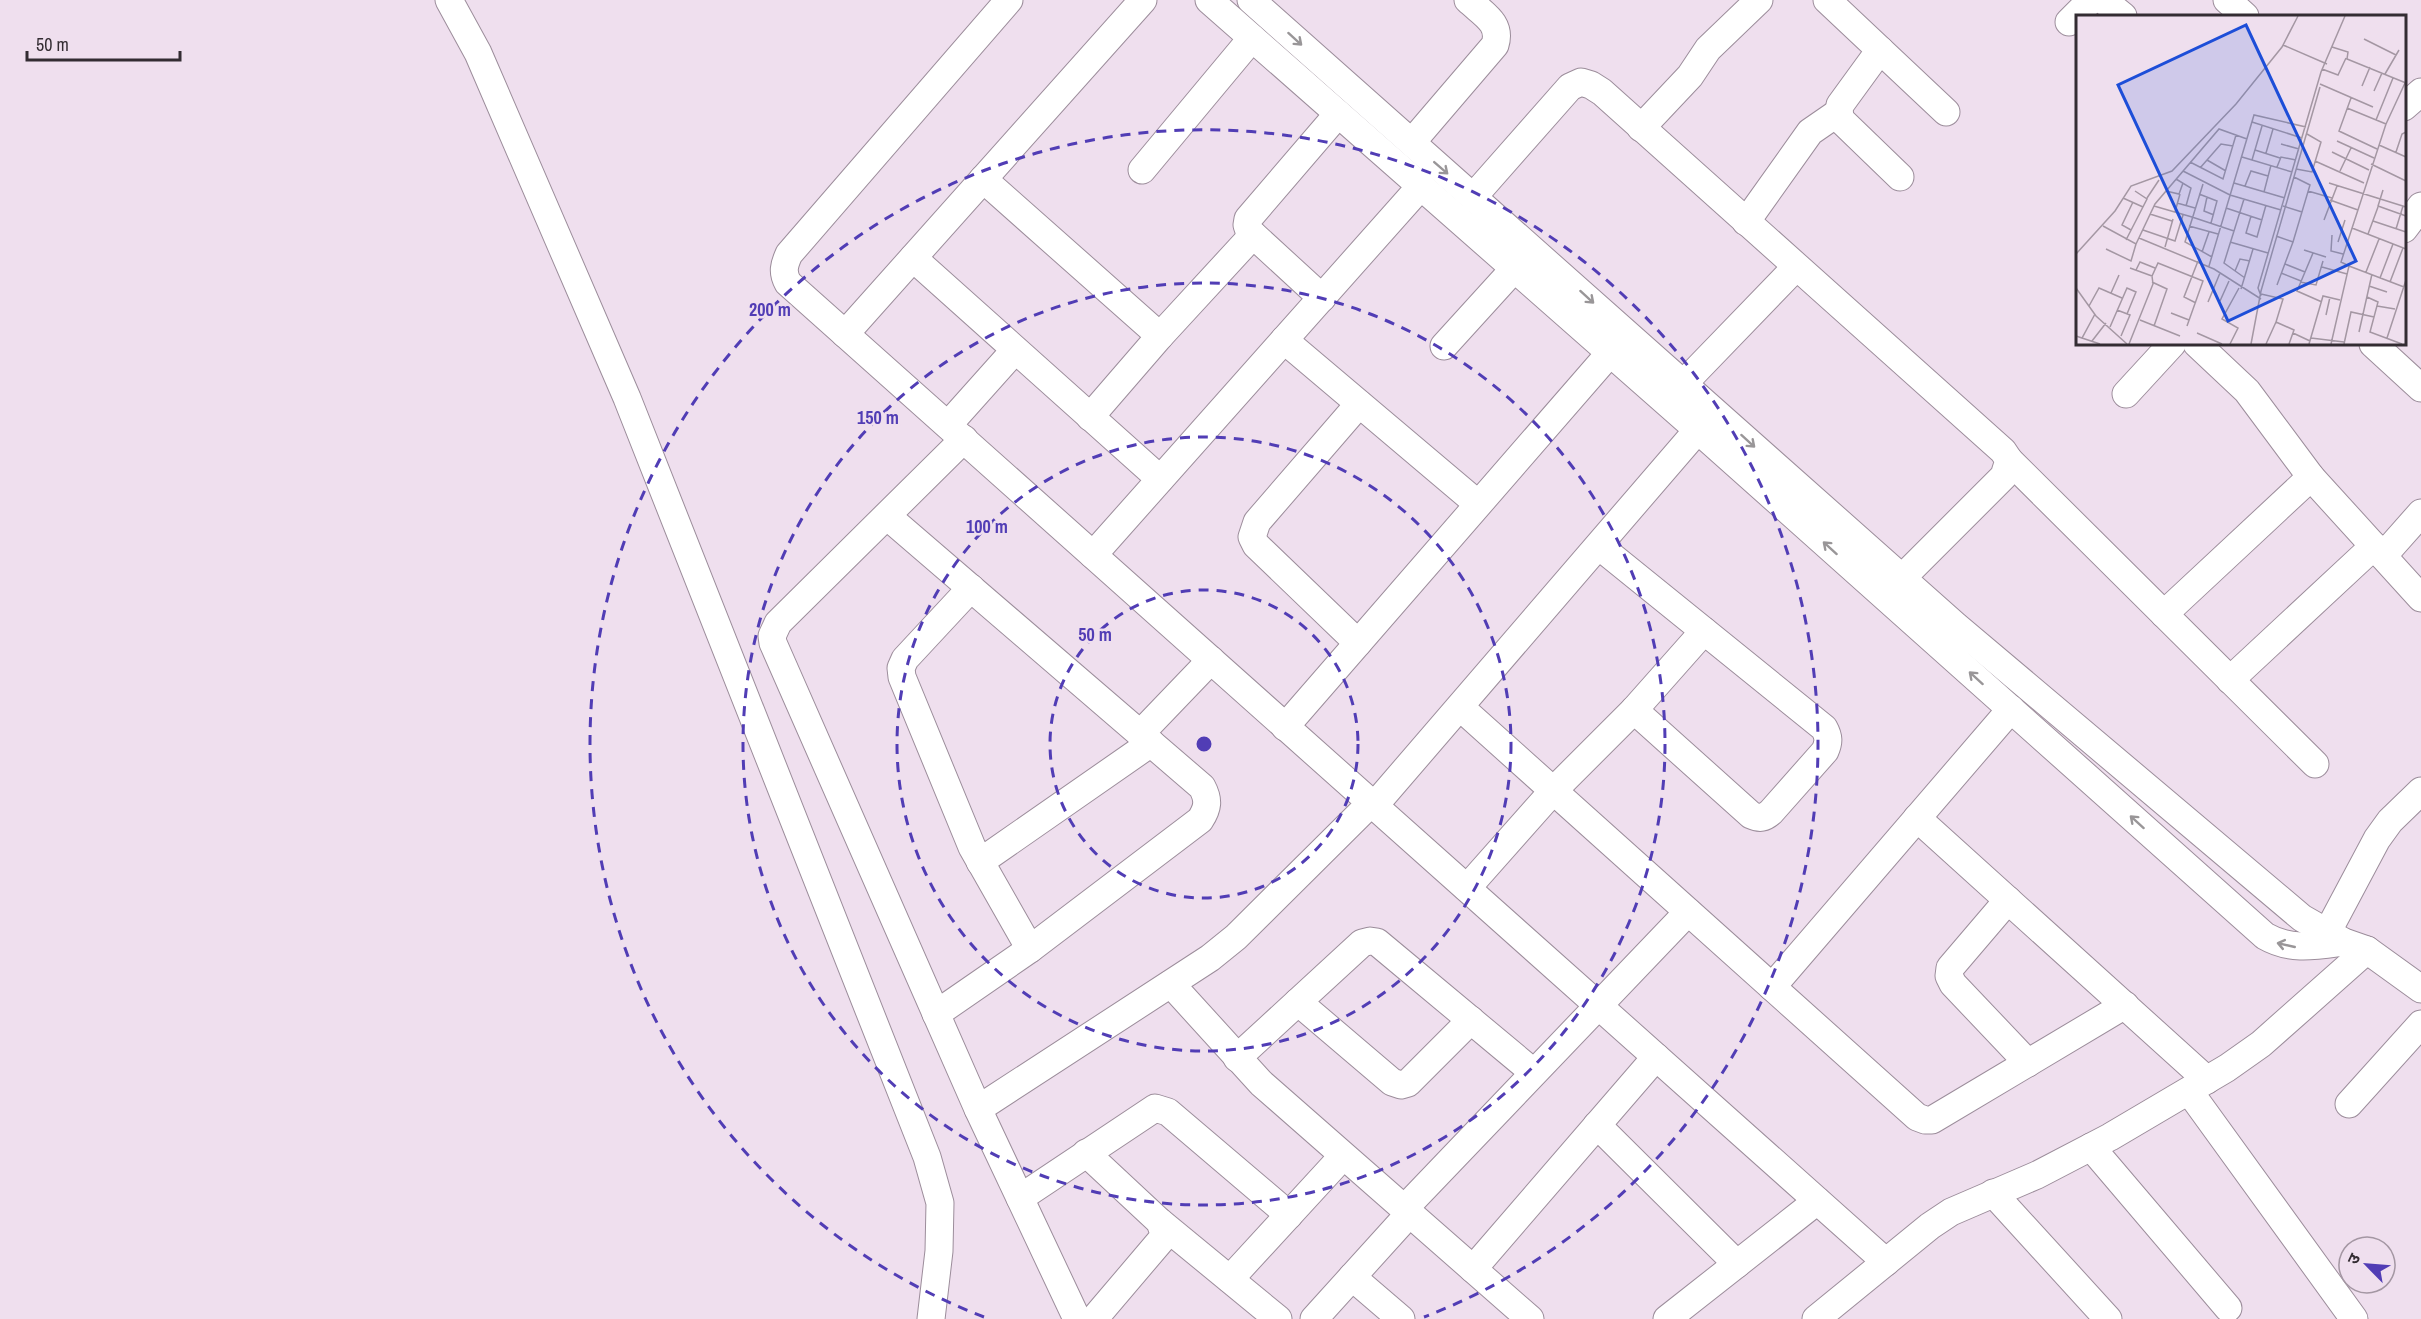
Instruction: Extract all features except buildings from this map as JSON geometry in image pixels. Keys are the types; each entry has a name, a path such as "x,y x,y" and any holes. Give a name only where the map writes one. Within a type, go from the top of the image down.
{"street":[{"path":"449,0 478,53 627,398 927,1157 940,1203 939,1251 931,1319"},
{"path":"1009,0 789,254 784,264 784,274 788,283 1886,1262"},
{"path":"845,334 1143,0"},
{"path":"1209,0 1610,353 1676,394"},
{"path":"1251,0 1473,196 1676,394 1706,420 1902,578 2302,918 2346,942 2421,989"},
{"path":"1412,142 1495,45 1498,35 1494,24 1468,0"},
{"path":"1641,128 1690,76 1708,50 1759,0"},
{"path":"1827,0 1946,112"},
{"path":"2069,22 2091,0"},
{"path":"2103,0 2121,15"},
{"path":"2227,0 2244,15"},
{"path":"1142,170 1252,38"},
{"path":"1880,50 1840,105 1839,112 1841,120 1900,177"},
{"path":"1473,196 1570,87 1581,82 1602,92 2002,451 2315,764"},
{"path":"2406,105 2421,92"},
{"path":"1746,222 1810,132 1839,112"},
{"path":"1322,298 1253,235 1246,225 1248,219 1338,114"},
{"path":"983,179 1160,336"},
{"path":"1093,555 1420,186"},
{"path":"2406,226 2421,206"},
{"path":"1090,417 1160,336 1253,235"},
{"path":"912,258 1160,479"},
{"path":"1676,394 1796,267"},
{"path":"1444,346 1514,269"},
{"path":"1284,340 1478,504"},
{"path":"2126,394 2171,345"},
{"path":"2198,345 2247,391 2312,477 2421,598"},
{"path":"2374,345 2421,388"},
{"path":"1015,350 956,432 887,516 778,623 772,636 773,643 978,1109 1077,1319"},
{"path":"1285,727 1610,353"},
{"path":"1358,643 1256,545 1252,537 1257,522 1359,404"},
{"path":"978,1109 1171,984 1236,937 1373,804 1460,707 1706,420"},
{"path":"1706,420 2011,709 2265,936 2291,947 2346,942"},
{"path":"1902,578 2004,476 2009,460"},
{"path":"2164,614 2312,477"},
{"path":"2230,680 2421,513"},
{"path":"887,516 1202,787 1207,797 1207,810 1200,820 1030,949 936,1014"},
{"path":"1599,546 1824,728 1828,736 1828,744 1825,751 1778,804 1765,817 1758,818 1751,815 1634,710"},
{"path":"971,588 910,651 901,668 902,677 980,862 1030,949"},
{"path":"1467,888 1553,791 1634,710 1704,631"},
{"path":"980,862 1145,739 1211,660"},
{"path":"1460,707 1917,1117 1932,1120 2125,1005"},
{"path":"1772,987 2011,709"},
{"path":"1816,1319 1944,1216 2037,1175 2091,1147 2227,1068 2261,1044 2346,942 2378,838 2390,821 2421,791"},
{"path":"1917,818 2125,1005 2198,1085 2354,1319"},
{"path":"2008,900 1950,968 1949,976 1953,984 2028,1063"},
{"path":"1314,1319 1406,1211 1533,1072 1688,912"},
{"path":"1237,1058 1362,943 1370,941 1377,942 1533,1072"},
{"path":"1171,984 1237,1058 1342,1156 1530,1319"},
{"path":"1298,1002 1392,1082 1401,1085 1408,1083 1471,1020"},
{"path":"2349,1104 2421,1024"},
{"path":"1473,1269 1656,1057"},
{"path":"1020,1198 1148,1111 1161,1109 1168,1112 1288,1215"},
{"path":"1597,1125 1737,1264"},
{"path":"2091,1147 2228,1308"},
{"path":"1086,1153 1160,1222 1278,1319"},
{"path":"1230,1279 1342,1156"},
{"path":"1993,1193 2108,1319"},
{"path":"1667,1319 1817,1201"},
{"path":"1094,1319 1162,1239 1163,1227 1160,1222"},
{"path":"1352,1277 1401,1319"}]}
